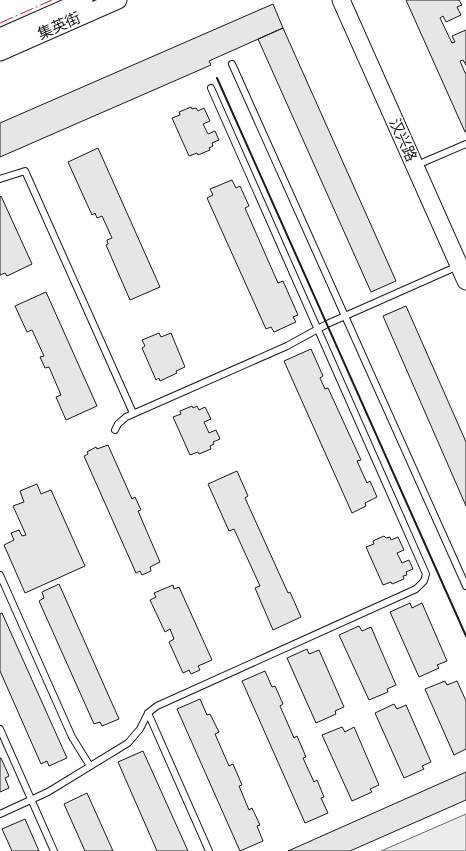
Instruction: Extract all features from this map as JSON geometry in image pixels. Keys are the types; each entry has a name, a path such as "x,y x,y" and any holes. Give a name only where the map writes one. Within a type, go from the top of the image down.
{"street":[{"name":"集英街","path":"0,37 84,0"},
{"name":"集英街","path":"0,52 118,0"},
{"name":"汉兴路","path":"341,0 462,260"},
{"name":"汉兴路","path":"352,0 424,162 462,260 466,281"}],"lane":[{"path":"232,64 466,586"},
{"path":"0,814 48,792 128,743 140,729 148,714 157,706 416,589 424,581 426,574 211,88"},
{"path":"424,162 466,144"},
{"path":"0,179 25,171 133,413"},
{"path":"115,430 118,424 133,413 288,346 345,316 462,260"},
{"path":"0,575 72,737 90,766"},
{"path":"148,714 209,851"},
{"path":"0,729 54,851"}],"shaded area":[{"path":"466,814 466,851 381,851"}],"building":[{"path":"406,0 459,0 462,5 457,7 461,15 446,22 443,16 440,18 452,43 455,42 452,36 466,30 466,65 463,60 460,61 466,75 466,132 465,132"},
{"path":"273,4 283,28 209,61 211,65 0,157 0,123"},
{"path":"283,28 396,281 371,292 258,39"},
{"path":"191,107 192,109 196,108 198,111 204,108 210,121 203,124 208,134 215,131 219,140 212,143 213,146 209,148 210,150 198,155 197,153 189,156 172,118 180,115 179,112"},
{"path":"98,148 160,287 130,300 106,245 108,244 107,240 112,238 102,216 97,218 95,213 92,215 68,162"},
{"path":"232,180 236,188 240,186 249,206 245,208 278,283 283,281 298,315 293,317 296,322 274,332 271,327 266,329 207,198 213,195 210,189"},
{"path":"1,196 32,264 7,276 5,273 0,275"},
{"path":"46,292 97,406 66,420 56,397 61,395 49,367 45,368 40,357 44,356 32,330 27,332 15,306"},
{"path":"406,306 466,442 466,506 383,316"},
{"path":"159,333 161,337 171,333 185,367 176,371 177,373 160,381 159,378 156,380 142,348 145,346 142,340"},
{"path":"311,349 323,376 320,378 325,389 328,388 361,460 357,461 367,483 370,481 377,497 365,503 366,506 352,513 284,361"},
{"path":"192,406 193,408 197,406 199,410 205,407 211,419 204,422 209,433 216,430 220,439 213,442 214,444 210,446 211,449 199,454 198,452 190,455 173,417 181,414 180,411"},
{"path":"108,445 132,499 135,497 141,510 138,511 160,562 150,567 151,571 142,575 140,571 136,573 84,456 88,454 87,452 96,447 97,449"},
{"path":"237,471 248,496 245,498 288,593 290,592 301,617 273,630 255,588 260,586 234,529 229,531 208,484"},
{"path":"37,484 41,494 51,490 85,566 25,593 4,545 14,540 11,533 19,530 22,536 26,535 13,506 24,502 20,491"},
{"path":"384,536 386,538 390,537 391,540 398,537 404,550 397,553 402,563 409,560 413,569 406,572 407,575 403,576 404,579 392,584 391,582 383,585 366,547 374,544 373,541"},
{"path":"59,584 119,719 102,726 100,722 94,724 39,601 44,598 42,592"},
{"path":"173,585 174,589 179,587 212,660 198,666 200,670 191,674 189,670 183,673 169,642 174,639 170,629 165,632 150,600 156,597 154,593"},
{"path":"410,603 412,608 422,603 447,661 437,665 439,668 419,677 390,612"},
{"path":"2,613 67,758 49,766 47,761 41,764 0,671 0,614"},
{"path":"359,626 362,631 371,627 396,685 387,689 388,692 369,700 339,635"},
{"path":"307,649 309,654 319,650 344,707 335,711 336,714 316,723 287,658"},
{"path":"265,671 272,687 275,686 283,704 280,706 294,738 297,736 306,757 303,758 314,782 317,780 324,797 321,798 328,813 305,823 242,681"},
{"path":"445,681 447,685 457,681 466,701 466,749 454,755 425,689"},
{"path":"200,699 207,715 210,714 219,732 215,734 229,766 233,764 242,785 239,786 249,810 252,808 260,825 257,826 263,841 240,851 177,709"},
{"path":"394,704 397,709 406,705 431,762 422,766 424,769 404,778 375,713"},
{"path":"342,727 345,732 354,727 379,785 370,789 372,792 352,801 322,735"},
{"path":"143,751 188,851 157,851 118,762"},
{"path":"0,758 9,776 5,778 9,788 0,792"},
{"path":"466,772 466,800 350,851 288,851"},
{"path":"87,793 113,851 85,851 64,804"},
{"path":"25,819 39,851 12,851 2,829"}],"wall":[{"path":"217,78 466,636"}],"power":[{"path":"0,23 52,0"}]}
